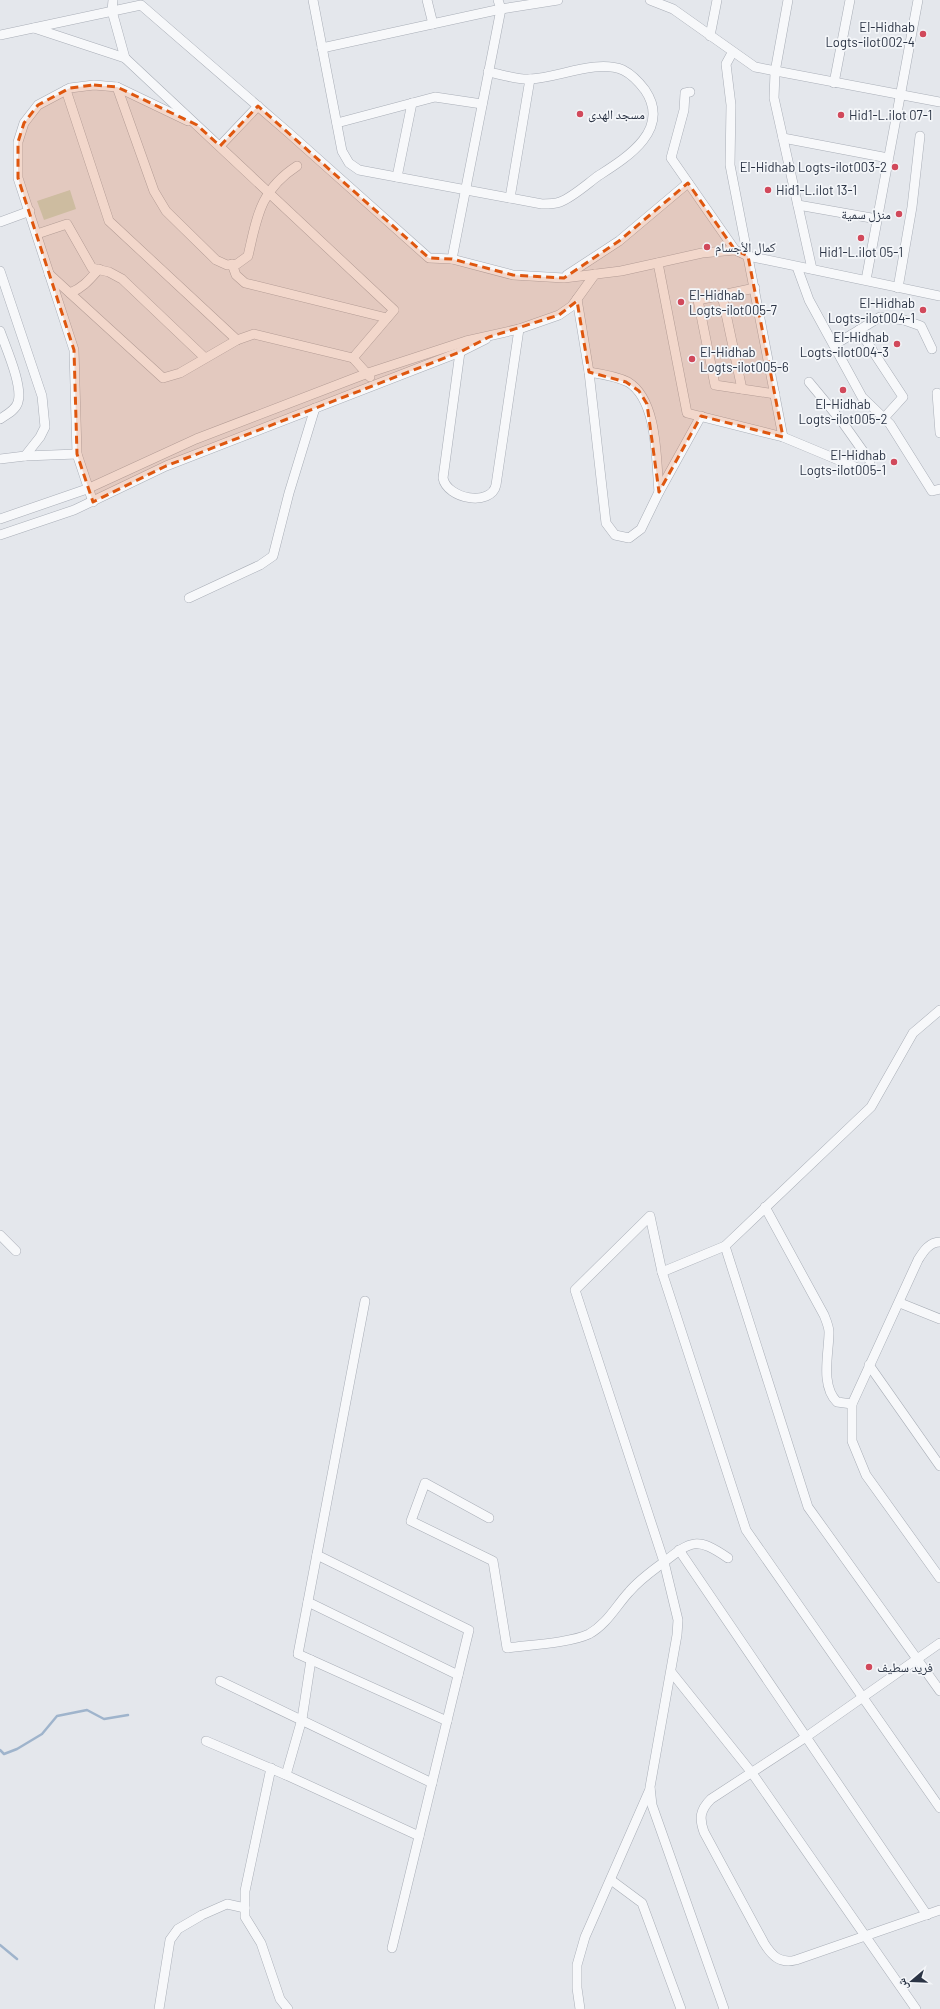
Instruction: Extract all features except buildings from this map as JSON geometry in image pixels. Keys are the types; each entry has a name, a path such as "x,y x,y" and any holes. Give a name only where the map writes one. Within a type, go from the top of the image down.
{"street":[{"path":"113,0 112,11 125,58"},
{"path":"313,0 342,150 349,163 359,170 542,204 560,202 628,156 642,143 651,126 654,111 648,94 638,79 622,70 607,67 592,68 530,79 488,72"},
{"path":"427,0 433,24"},
{"path":"322,48 433,24 499,5 558,0"},
{"path":"650,0 673,9 732,53 755,67 940,102"},
{"path":"710,36 717,0"},
{"path":"788,0 775,72 774,98 812,269"},
{"path":"866,280 918,0"},
{"path":"834,83 847,1"},
{"path":"452,259 488,72 499,5"},
{"path":"0,35 141,6 258,106 429,258 452,259 513,275 564,278 621,271 702,253 735,250 748,256 797,267 940,296"},
{"path":"33,28 125,58 394,310 353,358"},
{"path":"732,53 726,64 731,105 730,165 776,394 783,437"},
{"path":"510,198 530,79"},
{"path":"93,502 87,489 77,454 74,350 18,178 18,142 24,123 38,104 66,90 94,84 117,87 197,125"},
{"path":"117,87 154,191 166,212 216,260 226,265 237,264 248,256 256,218 268,192 289,171 297,166"},
{"path":"66,90 109,221 237,340"},
{"path":"690,92 685,93 684,110 671,158 735,250"},
{"path":"337,123 435,97 482,104"},
{"path":"397,177 412,103"},
{"path":"220,146 258,106"},
{"path":"898,288 912,208 920,136"},
{"path":"783,138 888,158"},
{"path":"564,278 619,241 688,183"},
{"path":"798,205 877,219"},
{"path":"0,222 30,211"},
{"path":"37,234 67,224 92,268 109,272 122,279 204,358"},
{"path":"658,262 687,413 783,437 860,468 866,469 870,465 870,461 843,423 809,382"},
{"path":"232,264 236,275 245,283 387,318"},
{"path":"797,267 809,300 862,397 890,424 932,491 940,489"},
{"path":"70,293 83,286 99,269"},
{"path":"0,271 42,396 45,426 40,437 25,456"},
{"path":"49,274 155,373 163,378 180,373 237,340 254,334 353,358 368,373 375,386"},
{"path":"0,519 87,489 196,439 368,373 461,342 489,337 519,329 559,315 566,311 577,299 595,274"},
{"path":"755,288 698,300 715,385 776,394"},
{"path":"722,295 742,389"},
{"path":"577,299 589,372 606,522 611,532 624,538 634,536 638,533 701,416"},
{"path":"834,344 880,317 904,320 921,326 932,349"},
{"path":"460,352 443,478 446,486 452,492 485,497 491,494 496,485 519,329"},
{"path":"859,330 902,397 884,418"},
{"path":"0,331 18,382 18,402 11,411 0,419"},
{"path":"0,535 58,516 93,502 166,466 240,436 375,386 460,352 489,337"},
{"path":"589,372 626,382 639,391 644,397 650,412 659,492"},
{"path":"936,393 940,433"},
{"path":"189,598 260,564 273,556 289,493 315,408"},
{"path":"236,424 240,436"},
{"path":"0,459 25,456 77,454"},
{"path":"662,1272 725,1246 871,1107 912,1033 940,1010"},
{"path":"765,1208 824,1315 830,1331 827,1377 831,1393 837,1402 852,1404"},
{"path":"580,2009 577,1988 577,1965 585,1937 650,1787 672,1673 678,1620 664,1562 575,1290 650,1216 662,1272 746,1530 940,1808"},
{"path":"0,1235 16,1251"},
{"path":"940,1242 936,1242 925,1249 918,1260 900,1303 869,1365 852,1404 852,1441 866,1475 940,1578"},
{"path":"725,1246 808,1507 940,1691"},
{"path":"365,1301 298,1654 447,1721"},
{"path":"900,1303 940,1319"},
{"path":"869,1365 940,1466"},
{"path":"489,1518 425,1483 411,1521 493,1562 507,1648 569,1639 588,1634 608,1619 629,1592 648,1573 688,1544 700,1543 715,1549 728,1558"},
{"path":"679,1550 927,1915"},
{"path":"317,1555 469,1630 392,1948"},
{"path":"308,1602 458,1675"},
{"path":"940,1643 806,1737 711,1799 700,1814 700,1822 769,1952 780,1960 787,1962 940,1910"},
{"path":"286,1775 302,1718 311,1660"},
{"path":"672,1673 752,1773 867,1936 916,2009"},
{"path":"220,1681 302,1718 432,1783"},
{"path":"206,1741 271,1768 419,1836"},
{"path":"271,1768 245,1891 245,1917 261,1943 280,1999 288,2009"},
{"path":"650,1787 652,1805 724,2009"},
{"path":"611,1880 642,1903 681,2009"},
{"path":"159,2009 170,1940 178,1929 202,1915 227,1904 245,1908"}],"highlighted area":[{"path":"94,85 117,87 197,125 220,146 258,106 429,258 452,259 513,275 564,278 619,241 688,183 735,250 748,256 783,437 701,416 659,492 647,404 639,391 626,382 589,372 577,301 559,315 489,337 460,352 166,466 93,502 77,454 74,350 18,178 18,142 24,123 38,105 70,88"}],"green space":[{"path":"70,190 76,209 44,220 37,201"}],"waterway":[{"path":"0,1750 4,1754 17,1749 42,1734 57,1716 87,1710 104,1719 128,1715"},
{"path":"0,1945 17,1959"}],"place":[{"name":"El-Hidhab Logts-ilot002-4","path":"923,34"},
{"name":"مسجد الهدى","path":"580,114"},
{"name":"Hid1-L.ilot 07-1","path":"841,115"},
{"name":"El-Hidhab Logts-ilot003-2","path":"895,167"},
{"name":"Hid1-L.ilot 13-1","path":"768,190"},
{"name":"منزل سمية","path":"899,214"},
{"name":"Hid1-L.ilot 05-1","path":"861,238"},
{"name":"كمال الأجسام","path":"707,247"},
{"name":"El-Hidhab Logts-ilot005-7","path":"681,302"},
{"name":"El-Hidhab Logts-ilot004-1","path":"923,310"},
{"name":"El-Hidhab Logts-ilot004-3","path":"897,344"},
{"name":"El-Hidhab Logts-ilot005-6","path":"692,359"},
{"name":"El-Hidhab Logts-ilot005-2","path":"843,390"},
{"name":"El-Hidhab Logts-ilot005-1","path":"894,462"},
{"name":"فريد سطيف","path":"869,1667"}]}
